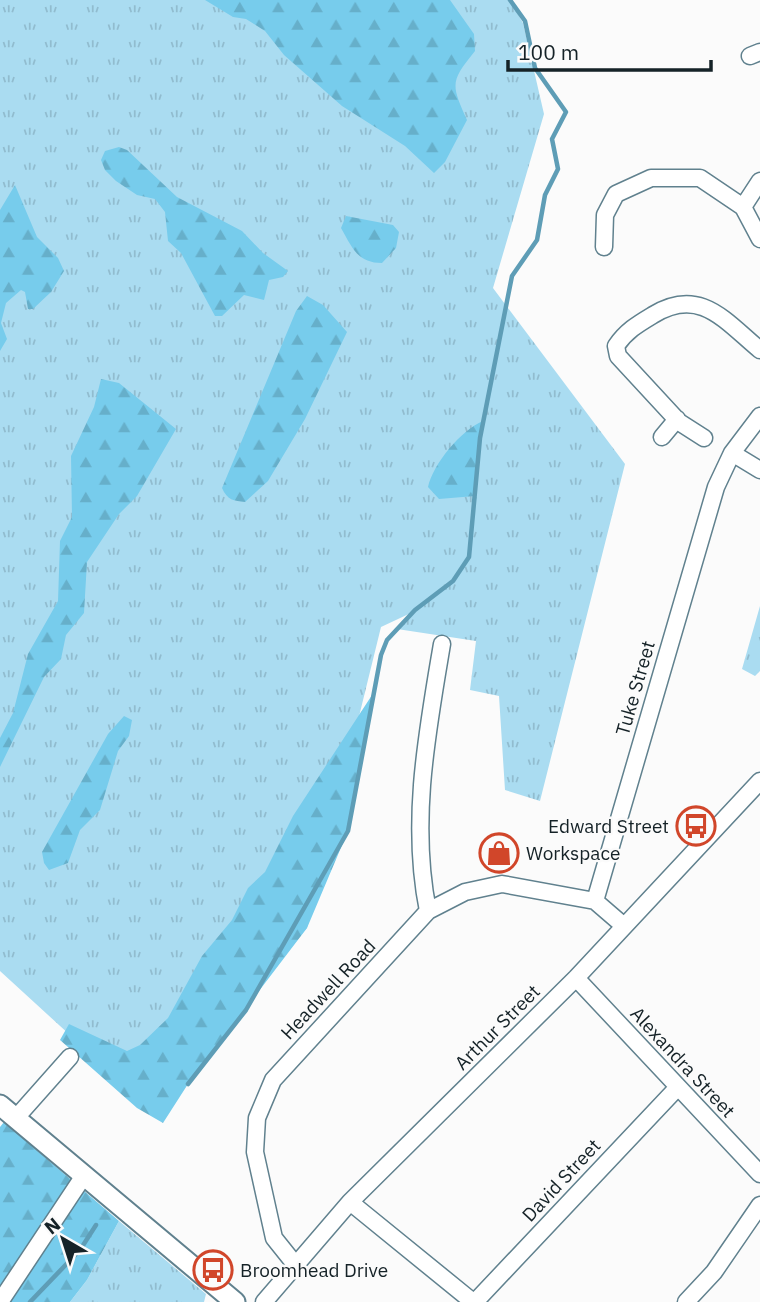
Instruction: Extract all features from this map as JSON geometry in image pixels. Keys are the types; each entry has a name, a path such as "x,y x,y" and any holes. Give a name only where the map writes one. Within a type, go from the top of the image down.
{"main road":[{"path":"0,1105 235,1302"}],"street":[{"path":"604,247 606,215 616,194 651,178 700,178 743,207 760,239"},
{"path":"743,207 760,181"},
{"path":"704,438 677,419 618,356 616,346 625,332 669,305 692,302 714,312 760,350"},
{"name":"Tuke Street","path":"596,901 716,487 732,453 760,416"},
{"path":"662,437 677,419"},
{"path":"732,453 760,470"},
{"path":"428,911 420,870 422,760 442,644"},
{"name":"Arthur Street","path":"264,1302 294,1263 350,1202 576,978 760,781"},
{"name":"Headwell Road","path":"294,1263 274,1238 256,1152 257,1118 273,1080 428,911 465,892 502,884 596,901"},
{"path":"596,901 624,926"},
{"name":"Alexandra Street","path":"576,978 760,1174"},
{"path":"15,1119 70,1058"},
{"name":"David Street","path":"474,1302 678,1087"},
{"path":"0,1302 83,1177"},
{"path":"350,1202 474,1302"},
{"path":"686,1302 714,1272 760,1206"}],"green space":[{"path":"0,0 510,0 523,23 544,114 493,288 625,464 540,801 505,790 499,696 470,690 476,641 397,629 413,612 381,627 307,928 154,1112 0,971"},
{"path":"205,0 450,0 474,34 475,51 457,77 456,91 467,120 445,162 434,173 405,146 342,106 284,55 265,31 246,19 233,17"},
{"path":"119,147 127,150 177,197 242,231 263,253 288,271 283,277 269,280 264,300 244,295 222,316 215,316 181,253 168,241 165,212 155,199 137,195 105,170 101,160 105,151"},
{"path":"15,185 37,237 58,258 64,271 51,292 33,309 28,309 25,292 21,290 6,303 1,323 7,339 0,351 0,210"},
{"path":"346,216 393,225 399,232 396,248 382,263 361,257 341,228"},
{"path":"307,296 323,305 347,332 305,419 268,481 245,502 234,500 226,495 222,488 296,311"},
{"path":"101,379 119,383 176,429 137,496 119,514 87,562 84,613 66,635 61,659 44,677 0,767 0,738 13,713 28,654 58,601 60,541 72,517 71,456 94,407"},
{"path":"483,421 475,496 439,499 428,487 436,468 457,440"},
{"path":"760,606 760,671 755,676 742,669"},
{"path":"374,692 348,831 307,928 188,1084 163,1123 137,1108 60,1040 69,1024 127,1051 140,1045 168,1018 202,956 232,920 248,888 265,872 293,816"},
{"path":"124,716 132,720 129,736 118,751 100,810 80,830 68,863 49,870 44,863 42,852 108,734"},
{"path":"4,1122 119,1221 87,1280 70,1302 0,1302 0,1127"},
{"path":"119,1221 206,1294 204,1302 70,1302 87,1280"}],"waterway":[{"path":"188,1084 246,1010 348,831 381,655 387,640 415,610 453,581 469,557 480,438 512,276 537,240 545,195 558,169 552,139 566,112 535,68 525,21 510,0"},
{"path":"30,1302 80,1250 96,1225"}],"place":[{"name":"Edward Street","path":"696,826"},
{"name":"Workspace","path":"499,853"},
{"name":"Broomhead Drive","path":"213,1270"}]}
